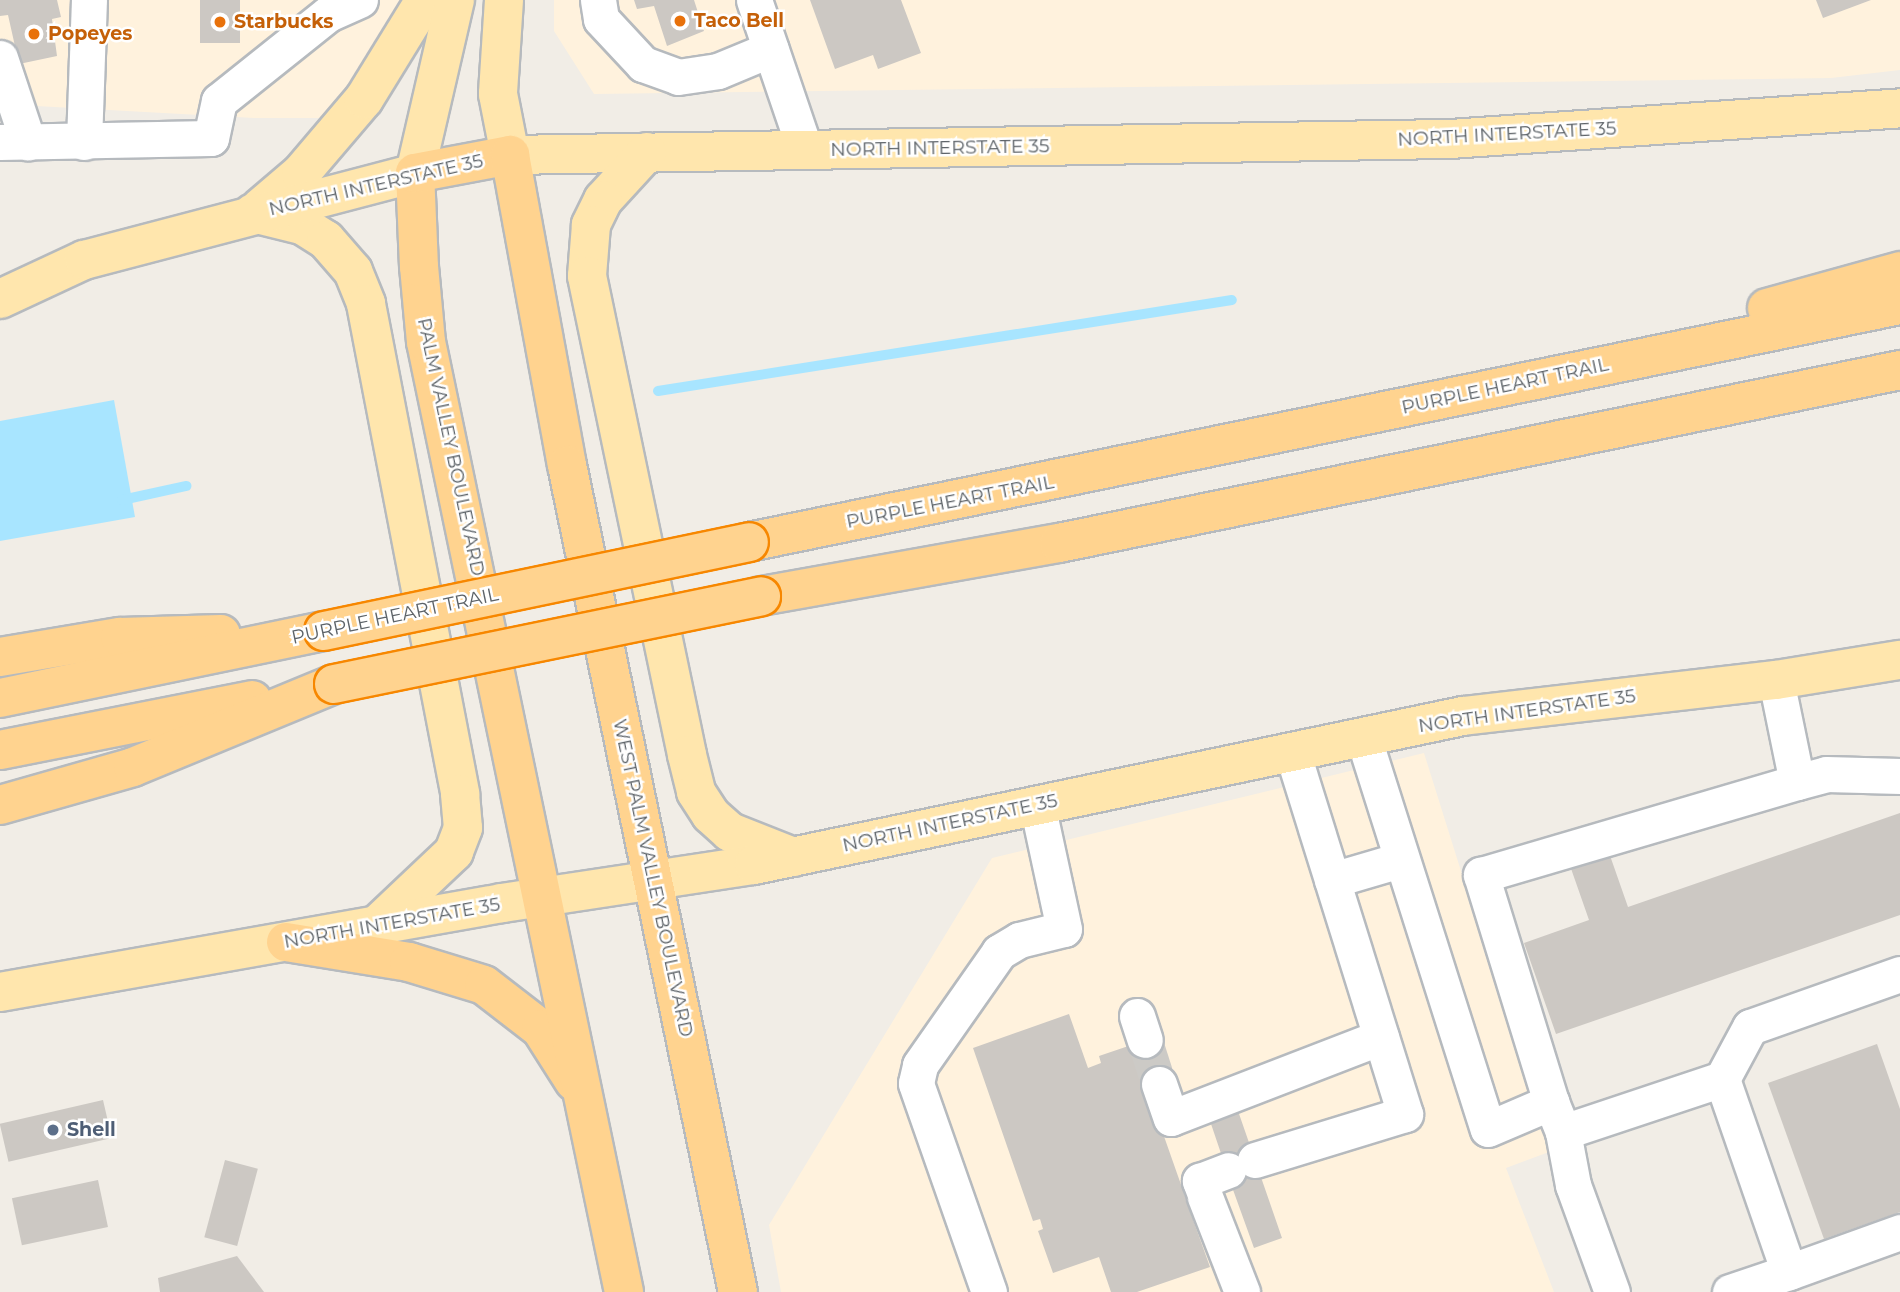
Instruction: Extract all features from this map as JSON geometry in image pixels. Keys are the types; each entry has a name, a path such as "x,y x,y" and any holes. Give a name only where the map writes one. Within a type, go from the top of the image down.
{"highway":[{"name":"NORTH INTERSTATE 35","path":"415,173 510,155"},
{"name":"WEST PALM VALLEY BOULEVARD","path":"510,155 567,465 738,1292"},
{"name":"PALM VALLEY BOULEVARD","path":"415,173 426,342 500,676 545,896"},
{"path":"1448,398 1900,271"},
{"name":"PURPLE HEART TRAIL","path":"0,698 1900,305"},
{"path":"0,750 761,596 1059,543 1900,370"},
{"path":"1743,404 1900,382"},
{"path":"0,657 120,637 324,631"},
{"path":"0,805 133,767 334,684"},
{"path":"545,896 624,1292"},
{"path":"286,942 409,962 484,985 541,1029 587,1105"}],"main road":[{"path":"253,214 333,138 364,99 425,0"},
{"path":"415,173 455,0"},
{"path":"504,0 498,94 510,155"},
{"name":"NORTH INTERSTATE 35","path":"510,155 1450,139 1900,108"},
{"path":"647,152 622,175 591,225 587,276 684,742 696,792 711,815 730,832 794,857"},
{"name":"NORTH INTERSTATE 35","path":"0,299 84,260 415,173"},
{"path":"253,214 302,225 326,240 353,271 366,304 460,794 463,828 454,852 379,923"},
{"name":"NORTH INTERSTATE 35","path":"0,992 379,923 794,857 1463,716 1776,680 1900,660"}],"lane":[{"path":"84,142 89,0"},
{"path":"0,58 14,142 211,138 219,101 328,14 360,0"},
{"path":"598,0 601,19 635,57 678,77 718,71 771,49"},
{"path":"754,0 805,150"},
{"path":"1776,680 1797,782"},
{"path":"1363,736 1488,1129 1557,1117 1722,1079"},
{"path":"1242,1292 1223,1179 1405,1114 1292,751"},
{"path":"1612,1292 1573,1185 1557,1117 1481,875 1826,774 1900,776"},
{"path":"985,1291 916,1083 920,1065 999,952 1020,940 1064,929 1037,804"},
{"path":"1332,880 1401,860"},
{"path":"1789,1272 1722,1079 1750,1027 1900,974"},
{"path":"1159,1084 1171,1118 1381,1037"},
{"path":"1730,1292 1900,1232"}],"shaded area":[{"path":"0,0 400,0 334,118 254,118 0,104"},
{"path":"554,0 1900,0 1900,70 1831,78 594,94 554,31"},
{"path":"1424,753 1549,1152 1506,1168 1554,1292 781,1292 769,1225 992,858"}],"water":[{"path":"114,400 135,517 0,541 0,421"}],"building":[{"name":"Popeyes","path":"0,0 57,0 61,17 52,19 57,56 19,64 8,15 0,16"},
{"name":"Starbucks","path":"200,0 240,0 240,43 200,43"},
{"name":"Taco Bell","path":"634,0 694,0 704,31 667,46 654,6 637,9"},
{"path":"810,0 901,0 921,53 878,69 873,55 835,69"},
{"path":"1816,0 1871,0 1823,18"},
{"path":"1900,813 1900,915 1556,1034 1524,943 1589,920 1568,860 1607,847 1628,907"},
{"path":"1069,1014 1088,1068 1101,1063 1099,1056 1158,1036 1173,1079 1147,1088 1185,1196 1230,1180 1209,1118 1237,1108 1282,1238 1254,1248 1232,1187 1187,1203 1210,1267 1137,1292 1111,1292 1099,1257 1053,1273 1038,1231 1043,1229 1040,1219 1033,1221 973,1048"},
{"path":"1877,1044 1900,1109 1900,1212 1824,1239 1768,1083"},
{"path":"103,1100 112,1138 8,1162 0,1124"},
{"path":"225,1160 258,1169 237,1246 204,1237"},
{"path":"98,1180 108,1227 22,1245 12,1198"},
{"path":"237,1256 264,1292 160,1292 158,1278"}],"waterway":[{"path":"658,391 1232,300"},
{"path":"122,500 186,486"}],"tunnel":[{"path":"1145,1040 1159,1084"}],"place":[{"name":"Taco Bell","path":"680,21"},
{"name":"Starbucks","path":"220,22"},
{"name":"Popeyes","path":"34,34"},
{"name":"Shell","path":"53,1130"}]}
